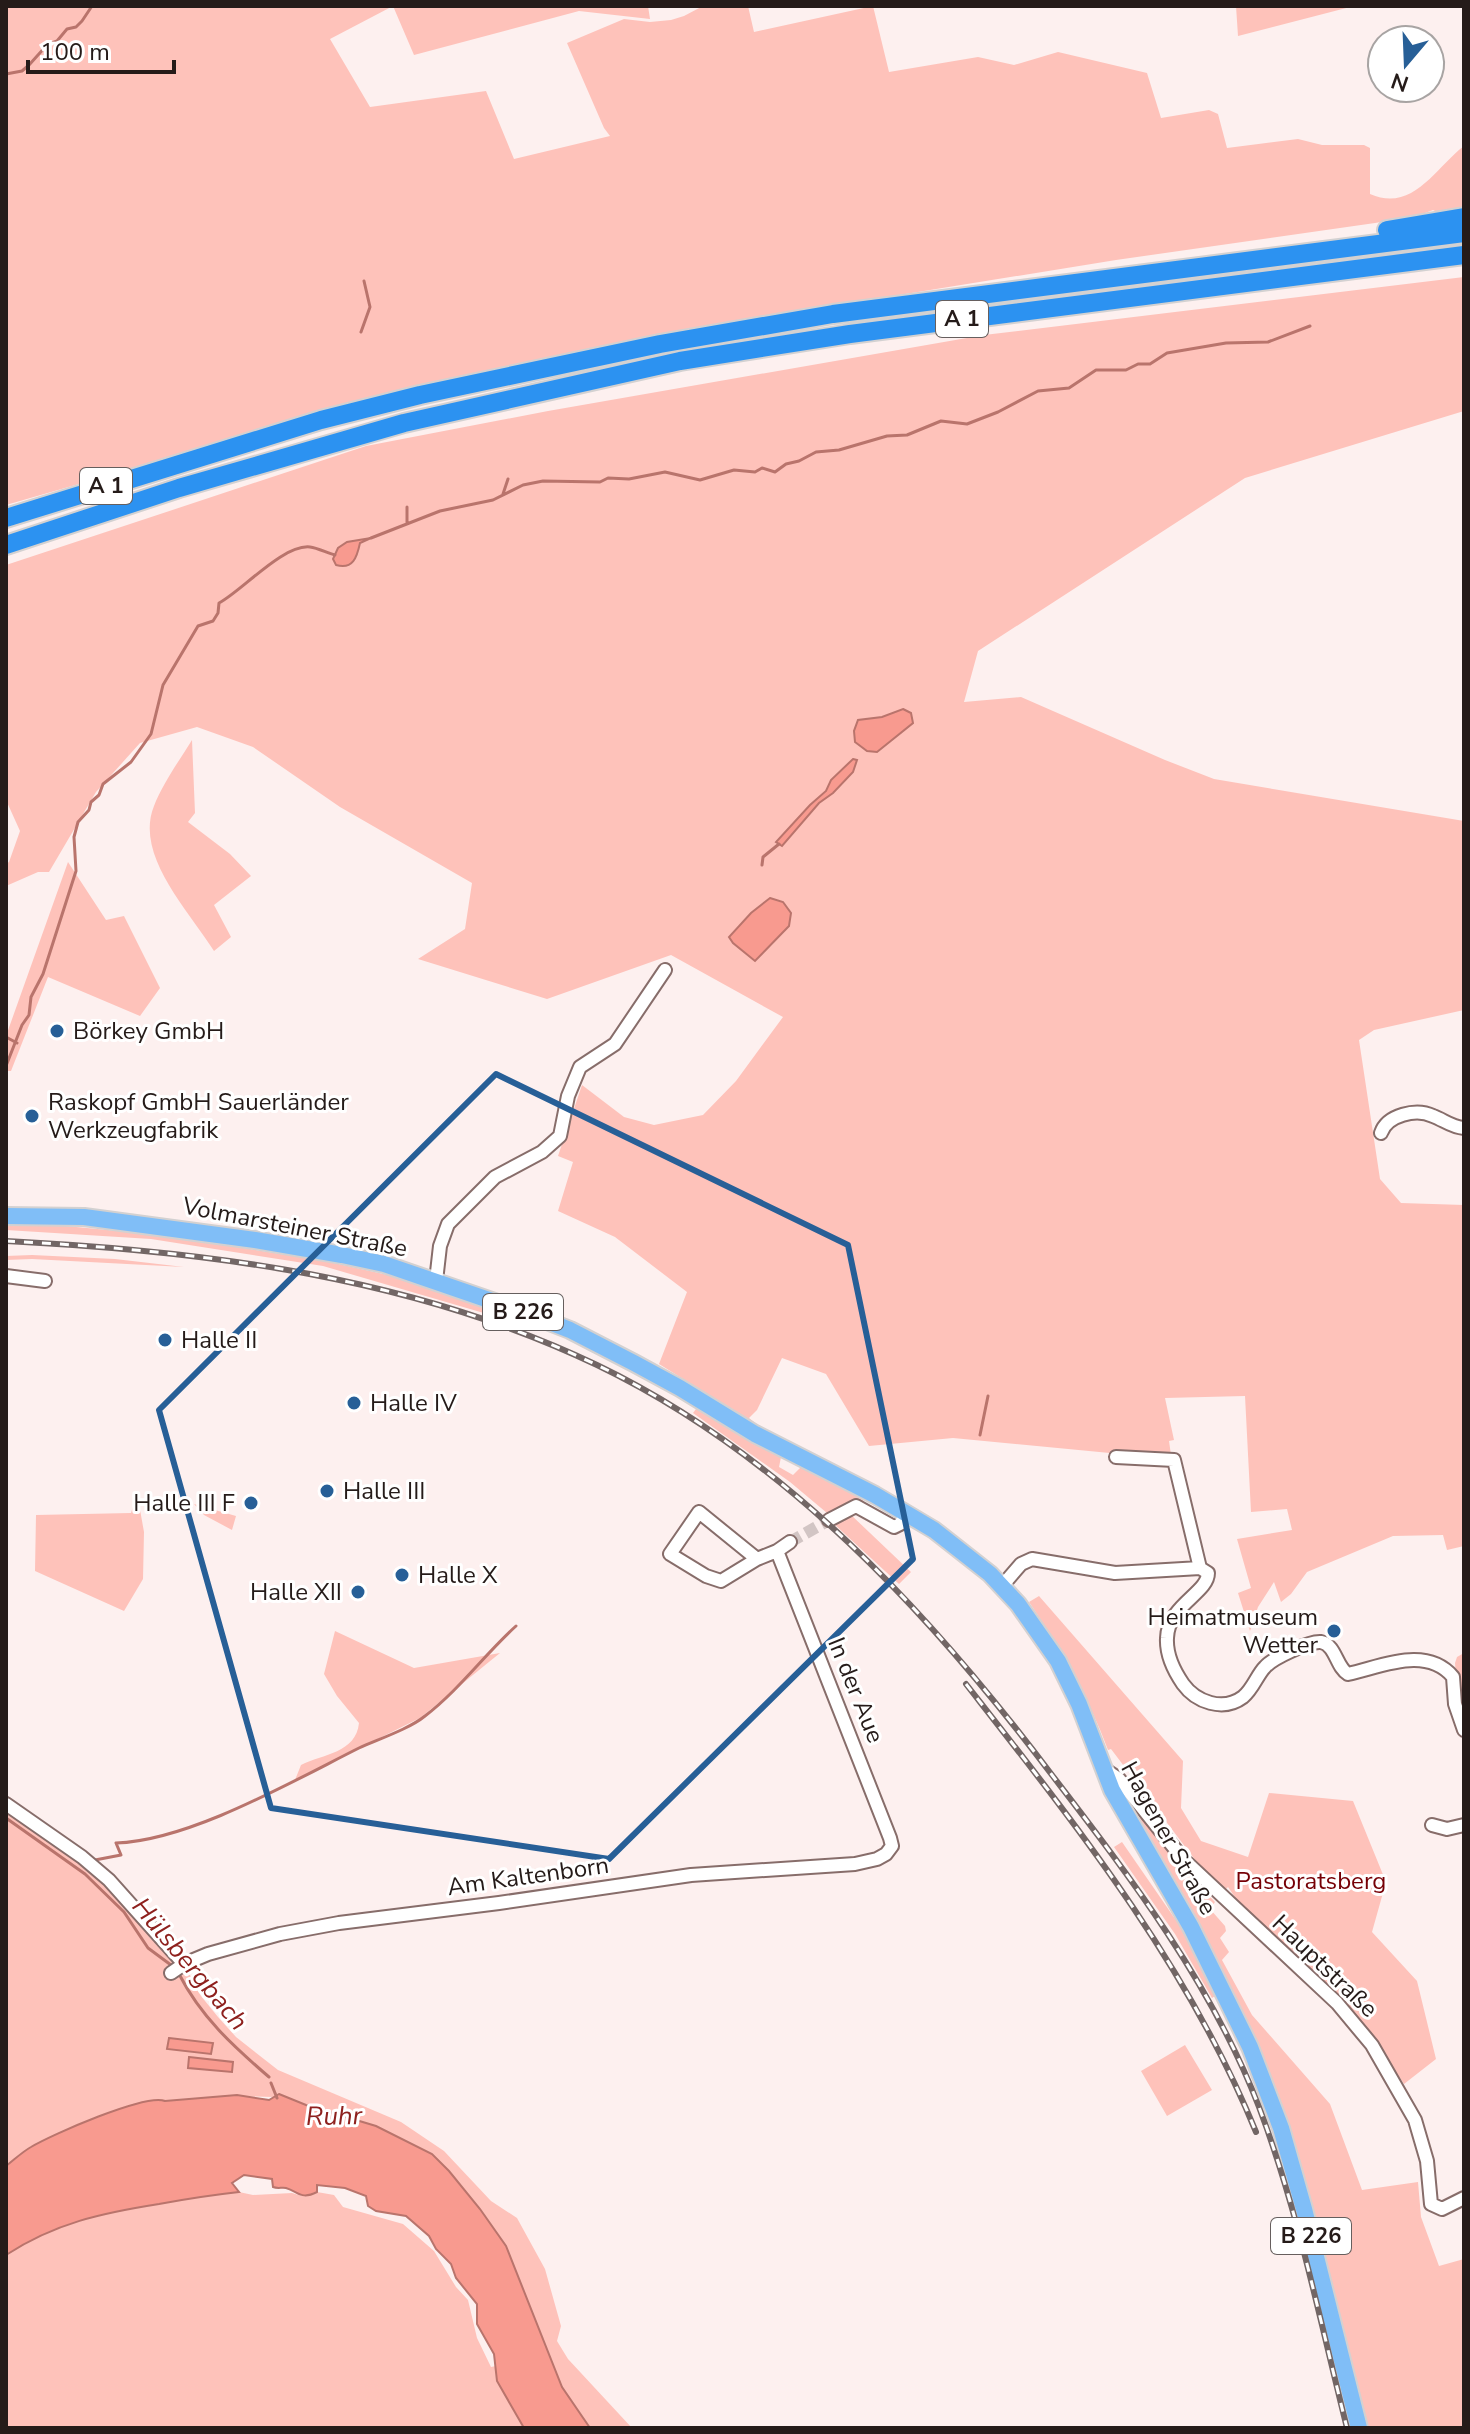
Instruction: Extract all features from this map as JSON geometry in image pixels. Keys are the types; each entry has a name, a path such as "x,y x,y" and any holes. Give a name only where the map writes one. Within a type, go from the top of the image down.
{"highway":[{"path":"1368,244 1387,230 1464,217"},
{"name":"A 1","path":"6,518 321,420 420,395 660,344 833,314 1464,233"},
{"name":"A 1","path":"6,545 179,488 404,423 680,361 850,334 1464,255"}],"main road":[{"name":"Volmarsteiner Straße","path":"6,1216 84,1217 255,1240 384,1264 570,1330 694,1396"},
{"name":"Hagener Straße","path":"694,1396 755,1434 907,1513 953,1544 1002,1586 1026,1613 1058,1661 1079,1704 1102,1768 1130,1824 1178,1902 1250,2047 1281,2128 1359,2428"}],"street":[{"path":"436,1281 440,1246 448,1224 495,1177 542,1152 560,1136 568,1096 580,1067 615,1044 665,970"},
{"path":"1381,1133 1384,1124 1391,1119 1416,1113 1432,1115 1455,1127 1464,1128"},
{"path":"6,1276 45,1281"},
{"path":"1116,1457 1174,1460 1200,1568"},
{"path":"829,1520 856,1506 894,1527 907,1513"},
{"path":"757,1559 699,1512 670,1554 706,1576 721,1581 790,1542"},
{"name":"In der Aue","path":"777,1551 892,1846"},
{"path":"1002,1586 1021,1564 1032,1559 1115,1573 1200,1568 1208,1573 1207,1581 1176,1612 1167,1635 1167,1651 1173,1666 1195,1697 1213,1703 1238,1699 1269,1663 1320,1642 1329,1647 1342,1670 1348,1674 1402,1660 1421,1661 1444,1668 1453,1677 1455,1704 1464,1730"},
{"name":"Hauptstraße","path":"1102,1768 1119,1779 1184,1860 1337,2003 1372,2045 1415,2120 1427,2161 1431,2204 1442,2209 1464,2198"},
{"path":"6,1804 82,1857 109,1880 184,1964"},
{"path":"1432,1825 1444,1829 1464,1825"},
{"name":"Am Kaltenborn","path":"171,1973 208,1954 280,1934 339,1923 691,1875 855,1864 877,1859 892,1846"}],"highlighted area":[{"path":"496,1074 848,1245 913,1559 609,1859 271,1808 159,1410"}],"green space":[{"path":"6,6 393,6 330,39 370,107 486,91 514,159 610,136 567,43 624,19 650,22 671,20 703,6 748,6 754,32 873,6 889,72 978,57 1014,65 1058,52 1147,73 1161,118 1209,110 1218,114 1227,148 1298,139 1322,145 1364,145 1370,148 1370,194 1385,198 1399,198 1411,193 1464,146 1464,209 1441,214 1433,210 1375,223 1116,260 696,328 409,389 6,505"},
{"path":"393,6 648,6 650,19 579,11 414,55"},
{"path":"1236,6 1354,6 1238,36"},
{"path":"1464,242 1464,245 1304,265 1304,262"},
{"path":"1464,277 1464,411 1245,478 978,651 964,702 1021,697 1214,779 1464,821 1464,1010 1374,1030 1359,1040 1380,1179 1401,1203 1464,1205 1464,1546 1447,1550 1443,1535 1393,1536 1307,1572 1281,1602 1274,1582 1258,1607 1250,1631 1238,1593 1251,1588 1237,1539 1292,1530 1287,1509 1251,1512 1245,1396 1165,1398 1174,1440 1169,1441 1171,1455 1141,1456 953,1438 869,1446 826,1374 782,1358 757,1410 749,1418 759,1426 659,1364 687,1292 615,1237 558,1211 573,1162 558,1156 582,1085 624,1117 654,1125 703,1115 736,1081 783,1017 671,955 547,999 418,959 465,929 472,883 340,807 253,747 197,727 140,743 96,792 49,872 38,872 6,886 6,864 20,831 6,800 6,565 366,446 984,335"},
{"path":"192,740 195,813 188,822 230,854 251,876 214,905 231,937 214,951 167,882 151,844 150,825 154,806"},
{"path":"68,862 106,920 124,916 160,988 140,1016 48,977 11,1071 6,1071 6,1036"},
{"path":"6,1225 55,1225 161,1235 325,1261 388,1275 495,1311 494,1316 323,1266 151,1239 6,1230"},
{"path":"6,1256 115,1259 184,1267 6,1260"},
{"path":"696,1409 781,1457 779,1467 793,1475 801,1467 865,1497 863,1501 852,1500 827,1513 790,1482 693,1413"},
{"path":"137,1493 144,1532 143,1579 124,1611 35,1571 36,1515 131,1513"},
{"path":"194,1504 236,1516 232,1530 204,1515"},
{"path":"849,1513 911,1572 899,1584 833,1523"},
{"name":"Pastoratsberg","path":"1039,1596 1183,1761 1181,1808 1201,1841 1248,1857 1269,1793 1353,1801 1386,1882 1372,1932 1417,1981 1436,2059 1404,2084 1381,2051 1241,1906 1228,1887 1224,1891 1199,1865 1111,1749 1108,1750 1073,1673 1029,1602"},
{"path":"335,1631 414,1668 500,1653 420,1718 295,1780 301,1765 345,1747 357,1733 359,1723 324,1674"},
{"path":"1464,1653 1464,1724 1459,1712 1455,1663 1457,1657"},
{"path":"1128,1796 1179,1864 1215,1902 1210,1909 1225,1926 1226,1931 1220,1938 1229,1952 1222,1960 1252,2015 1330,2104 1362,2190 1418,2182 1421,2217 1439,2266 1464,2259 1464,2428 1363,2428 1285,2128 1163,1863"},
{"path":"6,1804 82,1857 181,1957 172,1965 184,1964 201,1996 236,2037 278,2070 401,2122 444,2151 491,2201 517,2218 545,2269 561,2326 557,2341 568,2359 632,2428 590,2428 562,2387 506,2246 480,2209 432,2154 376,2126 279,2094 274,2097 225,2096 127,2106 51,2137 6,2166"},
{"path":"1122,1842 1180,1926 1218,1994 1212,1998 1175,1934 1114,1847"},
{"path":"1185,2045 1212,2090 1167,2116 1141,2071"},
{"path":"239,2192 253,2195 292,2193 302,2196 317,2192 334,2195 343,2207 403,2224 434,2251 456,2287 468,2300 477,2338 491,2367 496,2366 497,2381 524,2428 6,2428 6,2255 61,2227 89,2218 149,2204"}],"water":[{"path":"371,538 360,543 356,557 350,564 336,565 333,559 338,548 347,542"},
{"path":"903,709 911,713 913,723 877,752 867,751 855,742 854,731 858,720 882,717"},
{"path":"853,759 857,760 853,772 819,803 782,846 776,842 826,791 831,780"},
{"path":"770,898 783,902 791,913 789,926 755,961 729,937"},
{"path":"169,2038 213,2043 211,2054 167,2049"},
{"path":"189,2057 233,2062 232,2072 188,2068"},
{"name":"Ruhr","path":"279,2094 376,2126 432,2154 449,2171 506,2246 562,2387 590,2428 524,2428 497,2381 494,2354 477,2324 477,2304 456,2278 451,2264 436,2249 429,2236 406,2216 376,2211 368,2206 366,2196 345,2188 317,2185 317,2192 304,2195 273,2187 272,2179 244,2175 232,2183 239,2192 98,2216 61,2227 6,2255 6,2166 31,2147 77,2125 139,2103 237,2095 269,2100"}],"waterway":[{"path":"6,74 22,71 47,45 57,41 67,29 76,27 92,6"},
{"path":"361,332 370,307 364,281"},
{"path":"371,538 440,511 493,500 523,485 543,481 600,482 608,478 629,479 665,472 700,480 734,470 755,472 762,468 775,472 816,452 839,450 887,436 907,435 941,421 967,424 1038,391 1069,388 1096,370 1126,370 1138,364 1150,364 1167,353 1226,343 1268,342 1310,326"},
{"path":"503,494 508,479"},
{"path":"407,507 407,523"},
{"path":"6,1066 29,1015 31,997 43,974 76,871 74,837 78,822 99,795 103,784 131,762 151,734 163,685 198,626 213,621 219,603 288,553 310,547 335,555"},
{"path":"762,865 763,857 779,844"},
{"path":"6,1037 17,1043"},
{"path":"980,1435 988,1396"},
{"path":"95,1860 121,1855 116,1843 145,1840 208,1821 411,1725 449,1695 516,1626"},
{"name":"Hülsbergbach","path":"6,1818 85,1874 124,1912 148,1948 175,1968"},
{"name":"Hülsbergbach","path":"179,1974 208,2017 269,2077"},
{"name":"Hülsbergbach","path":"271,2083 277,2098"}],"tunnel":[{"path":"790,1542 829,1520"}],"railway":[{"path":"6,1241 233,1261 382,1290 455,1310 527,1335 597,1365 665,1402 730,1444 791,1491 903,1597 1005,1714 1140,1893 1194,1975 1240,2062 1273,2146 1308,2266 1347,2428"},
{"path":"966,1684 1127,1898 1197,2011 1229,2071 1256,2132"}],"place":[{"name":"Börkey GmbH","path":"57,1031"},
{"name":"Raskopf GmbH Sauerländer Werkzeugfabrik","path":"32,1116"},
{"name":"Halle II","path":"165,1340"},
{"name":"Halle IV","path":"354,1403"},
{"name":"Halle III","path":"327,1491"},
{"name":"Halle III F","path":"251,1503"},
{"name":"Halle X","path":"402,1575"},
{"name":"Halle XII","path":"358,1592"},
{"name":"Heimatmuseum Wetter","path":"1334,1631"}]}
